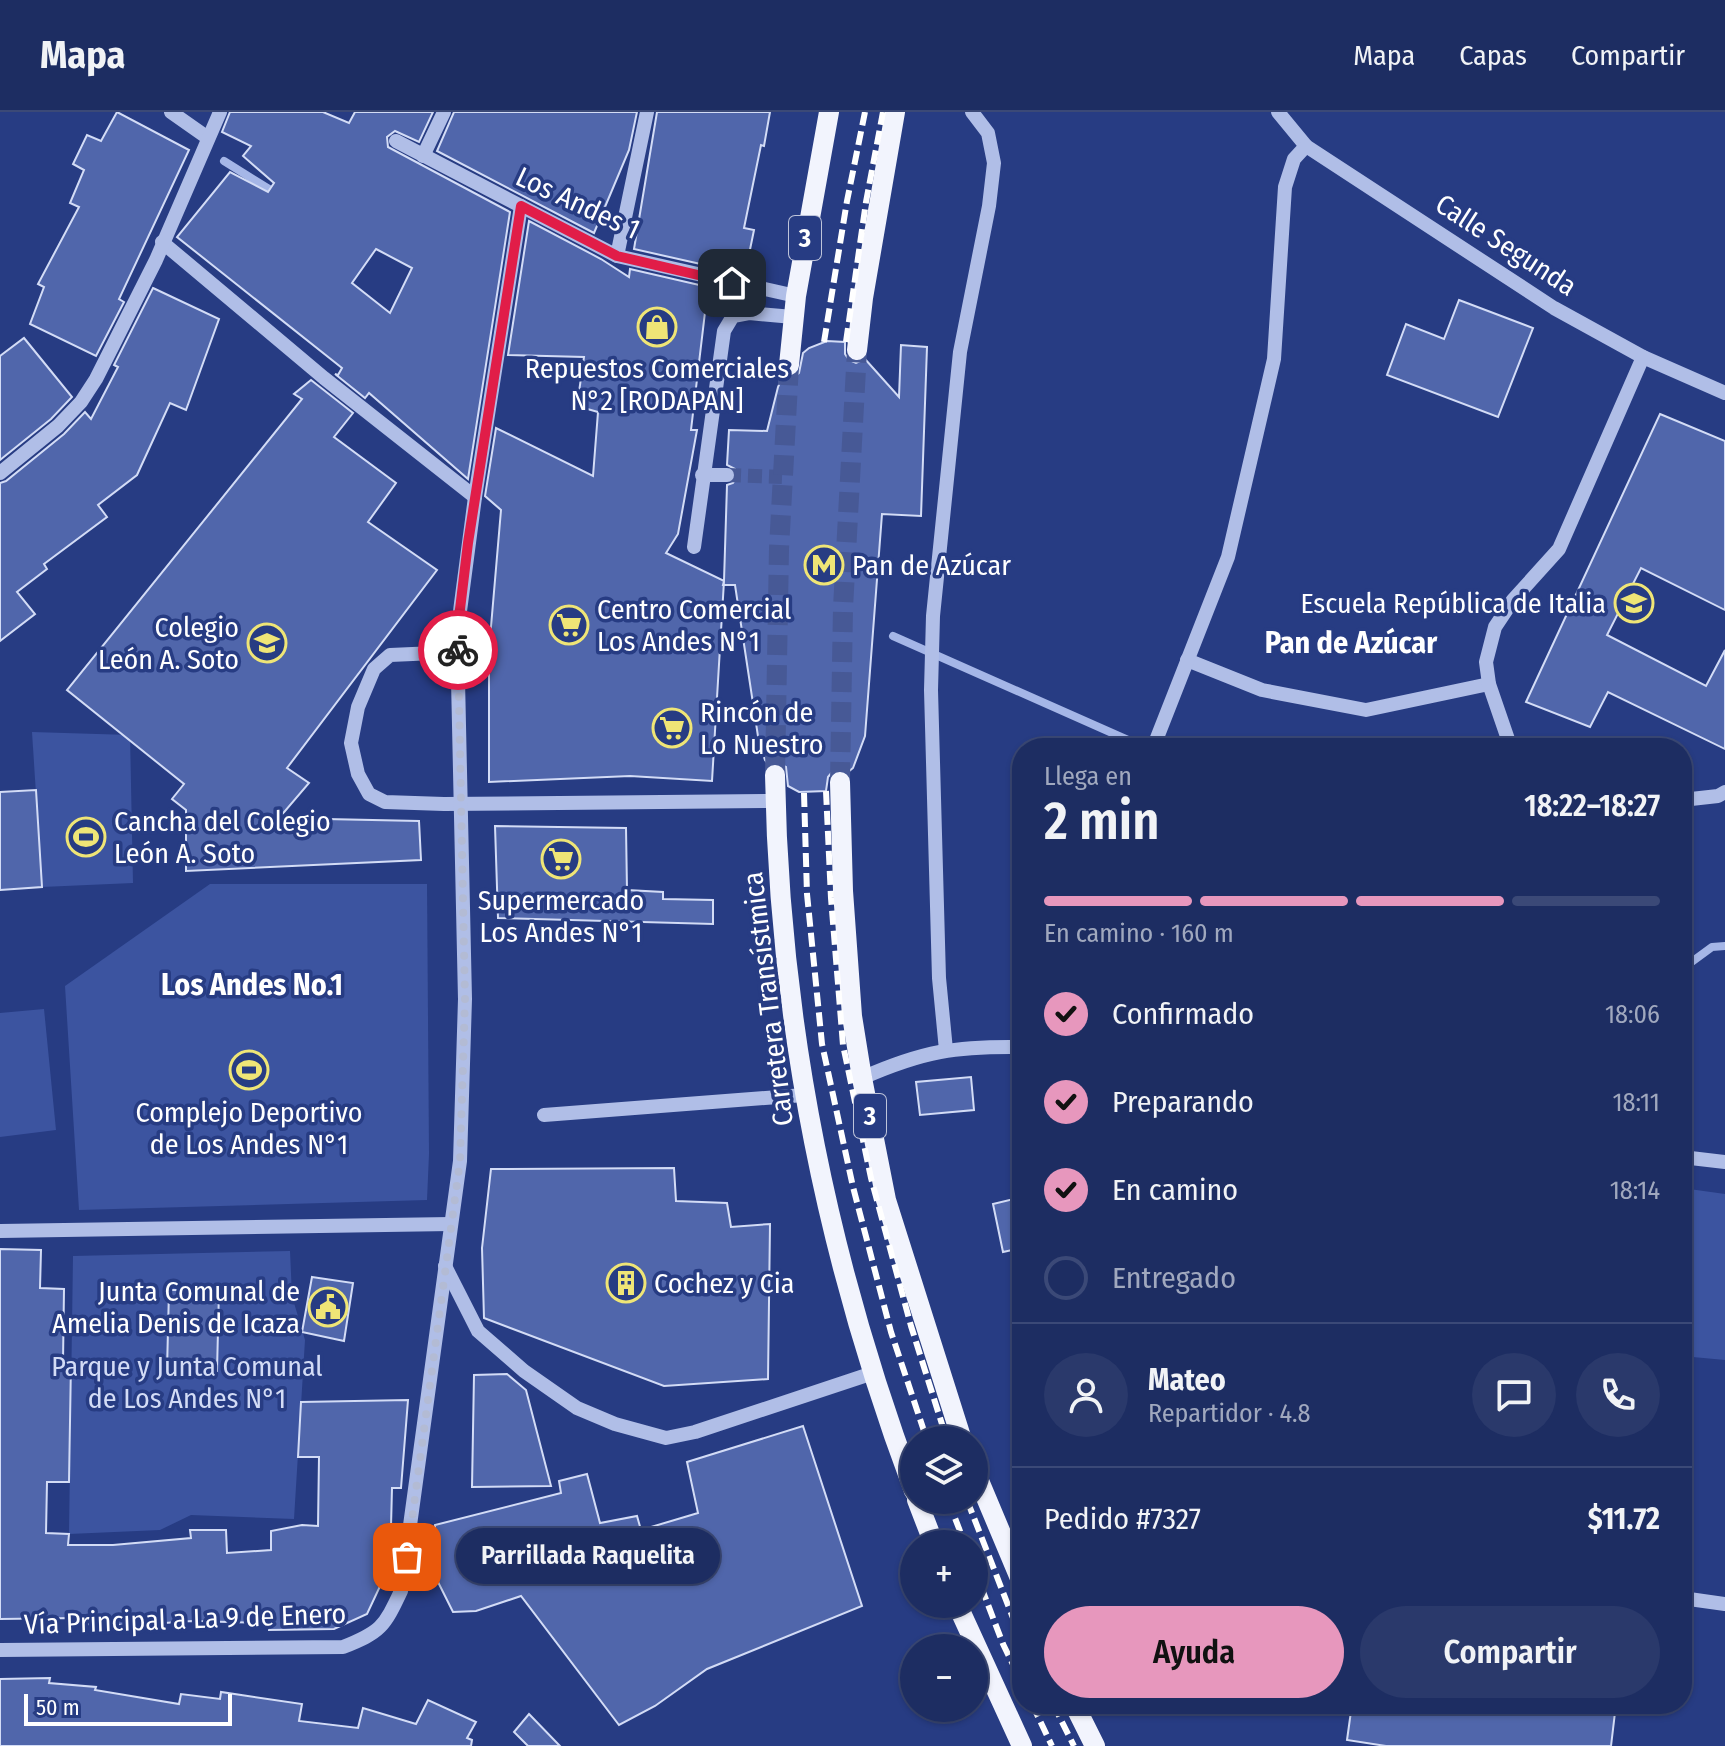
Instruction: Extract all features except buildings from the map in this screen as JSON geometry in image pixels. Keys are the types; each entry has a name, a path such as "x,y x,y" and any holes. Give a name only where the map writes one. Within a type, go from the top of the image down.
{"main road":[{"name":"3","path":"789,365 796,296 829,112"},
{"path":"857,350 895,112"},
{"name":"Carretera Transístmica","path":"775,775 788,984 804,1095 841,1259 873,1373 900,1451"},
{"name":"3","path":"840,782 843,891 852,1016 862,1078 886,1200 958,1426"},
{"path":"988,1502 1012,1559"},
{"path":"963,1618 1022,1746"},
{"path":"1079,1714 1095,1746"}],"street":[{"path":"171,112 208,138"},
{"path":"0,473 48,435 81,402 96,379 220,112"},
{"path":"423,156 444,112"},
{"path":"617,256 647,112"},
{"path":"946,1050 939,978 931,690 933,616 960,352 989,206 994,163 988,133 972,112"},
{"name":"Calle Segunda","path":"1278,112 1306,146 1554,308 1643,357 1725,393"},
{"name":"Los Andes 1","path":"396,141 617,256 796,296"},
{"path":"1157,738 1232,542 1274,359 1285,187 1294,159 1306,146"},
{"name":"Vía Principal a La 9 de Enero","path":"0,1650 343,1647 371,1636 385,1623 401,1591 460,1161 465,999 457,634 475,497 521,206"},
{"path":"162,242 324,378 475,497"},
{"path":"694,547 724,331 733,316 749,313 793,317"},
{"path":"1508,738 1489,684 1486,662 1495,627 1513,600 1559,549 1643,357"},
{"path":"702,475 727,475"},
{"path":"458,652 390,655 374,669 358,707 351,743 358,774 369,794 385,802 775,801"},
{"path":"1187,660 1262,690 1366,710 1489,684"},
{"path":"1692,799 1718,796 1725,792"},
{"path":"862,1078 903,1060 946,1050 970,1046 1012,1047"},
{"path":"544,1115 804,1095"},
{"path":"1692,1158 1725,1162"},
{"path":"6,1230 451,1224"},
{"path":"445,1265 478,1331 524,1371 577,1408 615,1424 666,1438 695,1432 873,1373"},
{"path":"1692,1599 1725,1604"}],"green space":[{"name":"Cancha del Colegio León A. Soto","path":"32,732 130,735 133,883 42,887"},
{"name":"Complejo Deportivo de Los Andes N°1","path":"210,884 427,884 427,1200 79,1210 65,986"},
{"path":"44,1009 56,1130 0,1137 0,1013"},
{"path":"1692,1189 1725,1194 1725,1360 1692,1357"},
{"name":"Parque y Junta Comunal de Los Andes N°1","path":"290,1251 292,1296 305,1340 294,1519 191,1515 160,1530 69,1534 73,1256"}],"waterway":[{"path":"224,161 277,194"},
{"path":"893,636 1123,738"},
{"path":"1692,962 1712,947 1725,946"}],"tunnel":[{"path":"840,782 843,608 857,350"},
{"path":"775,775 779,549 789,365"},
{"path":"727,475 782,477"}],"railway":[{"path":"824,342 865,112"},
{"path":"846,342 866,202 883,112"},
{"path":"826,791 843,1045 871,1178 911,1326 943,1426"},
{"path":"804,793 807,894 822,1044 853,1187 891,1332 922,1426"},
{"path":"953,1514 960,1530"},
{"path":"972,1514 1012,1615"},
{"path":"988,1605 1012,1662"},
{"path":"1037,1714 1052,1746"},
{"path":"1058,1714 1074,1746"}],"way so far":[{"path":"407,1557 460,1161 465,999 458,650"}],"place":[{"name":"Repuestos Comerciales N°2 [RODAPAN]","path":"657,327"},
{"name":"Pan de Azúcar","path":"824,565"},
{"name":"Escuela República de Italia","path":"1634,603"},
{"name":"Centro Comercial Los Andes N°1","path":"569,625"},
{"name":"Colegio León A. Soto","path":"267,643"},
{"name":"Rincón de Lo Nuestro","path":"672,728"},
{"name":"Cancha del Colegio León A. Soto","path":"86,837"},
{"name":"Supermercado Los Andes N°1","path":"561,859"},
{"name":"Complejo Deportivo de Los Andes N°1","path":"249,1070"},
{"name":"Cochez y Cia","path":"626,1283"},
{"name":"Junta Comunal de Amelia Denis de Icaza","path":"328,1307"},
{"name":"Parrillada Raquelita","path":"407,1557"}],"district":[{"name":"Pan de Azúcar","path":"1351,643"},
{"name":"Los Andes No.1","path":"252,985"}],"route":[{"path":"458,650 457,634 468,543 521,206 617,256 732,283"}]}
